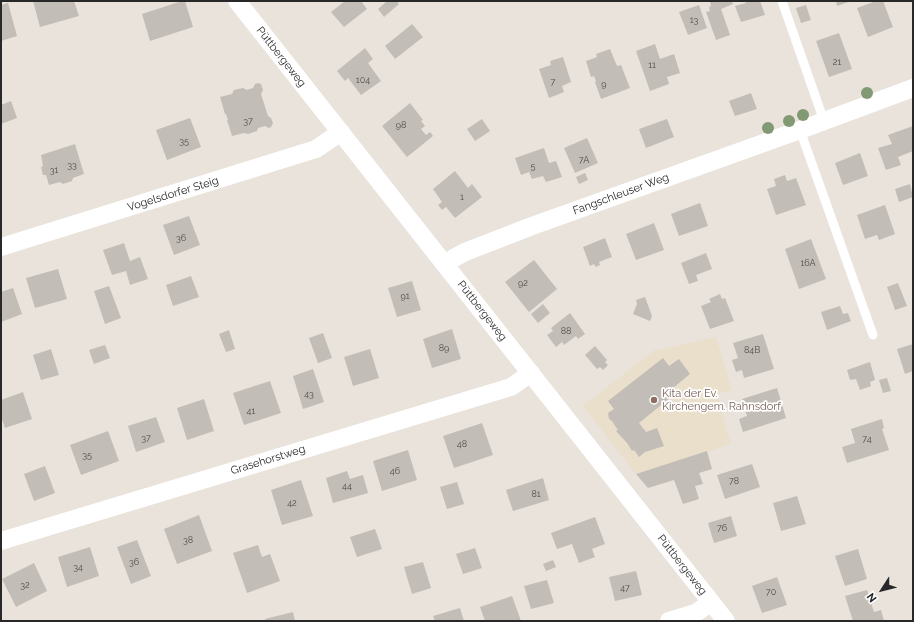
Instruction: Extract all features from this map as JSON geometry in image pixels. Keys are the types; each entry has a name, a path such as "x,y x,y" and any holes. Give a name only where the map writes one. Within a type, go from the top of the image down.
{"street":[{"name":"Püttbergeweg","path":"236,1 726,621"},
{"name":"Fangschleuser Weg","path":"445,264 466,252 532,226 824,122 913,88"},
{"name":"Vogelsdorfer Steig","path":"1,247 316,149 341,132"},
{"name":"Grasehorstweg","path":"1,541 511,387 531,373"},
{"path":"669,621 696,613 711,602"}],"lane":[{"path":"782,1 824,122"},
{"path":"800,130 873,335"}],"shaded area":[{"name":"Kita der Ev. Kirchengem. Rahnsdorf","path":"716,337 732,390 717,394 731,444 636,474 583,406 653,351"}],"building":[{"path":"33,1 74,1 79,16 40,27"},
{"path":"185,1 193,27 150,41 142,14"},
{"path":"345,1 361,1 367,9 344,27 331,12"},
{"path":"387,1 397,1 399,4 384,17 378,9"},
{"path":"710,1 732,1 733,4 721,9 730,35 716,40 706,12 710,11"},
{"path":"745,1 760,1 765,15 741,22 735,6 746,3"},
{"path":"836,1 851,1 837,6"},
{"path":"876,1 883,1 893,27 868,37 857,8"},
{"path":"8,3 17,36 1,41 1,5"},
{"path":"699,5 707,28 688,35 679,12"},
{"path":"806,5 811,20 801,23 796,8"},
{"path":"412,24 423,37 395,59 385,46"},
{"path":"839,33 852,69 829,77 816,41"},
{"path":"655,44 660,59 674,54 680,73 667,77 669,84 650,91 636,51"},
{"path":"365,48 373,59 368,63 381,81 361,95 348,78 345,81 337,71"},
{"path":"610,49 617,66 621,65 630,88 601,99 595,82 596,81 594,76 591,77 586,61 597,57 596,54"},
{"path":"563,57 571,82 562,86 564,92 549,98 539,69 551,65 550,61"},
{"path":"255,84 261,84 263,90 261,94 268,116 271,118 273,123 269,128 265,126 248,134 244,133 232,136 220,97 232,94 234,90 243,88 247,90 253,88"},
{"path":"751,93 757,109 735,116 729,101"},
{"path":"11,101 17,118 1,124 1,105"},
{"path":"410,103 423,120 421,121 425,126 421,129 426,135 430,132 433,136 407,157 382,126"},
{"path":"190,118 201,147 167,160 156,130"},
{"path":"482,119 490,131 475,141 467,129"},
{"path":"667,119 674,137 646,148 639,129"},
{"path":"913,126 913,151 898,157 901,165 886,170 878,148 892,144 888,135"},
{"path":"587,138 598,163 575,173 564,148"},
{"path":"75,144 84,174 63,184 60,182 49,185 46,175 43,175 41,155"},
{"path":"544,148 549,163 556,161 562,177 546,182 543,176 532,179 529,172 521,175 515,158"},
{"path":"860,153 868,176 843,185 835,163"},
{"path":"455,171 468,188 472,184 482,197 455,218 446,207 442,210 438,205 442,202 433,189"},
{"path":"585,173 588,180 579,184 576,177"},
{"path":"785,175 787,181 796,178 806,205 776,215 767,189 776,186 774,179"},
{"path":"910,184 913,197 899,202 895,189"},
{"path":"700,203 708,226 679,236 671,214"},
{"path":"885,205 895,234 879,240 877,235 865,239 857,215"},
{"path":"189,216 200,245 174,255 163,225"},
{"path":"654,223 664,250 636,260 626,234"},
{"path":"605,238 612,257 599,262 600,265 596,267 594,264 590,266 583,247"},
{"path":"811,239 826,279 799,289 785,249"},
{"path":"124,243 130,261 140,257 148,279 130,285 126,271 112,275 103,250"},
{"path":"706,253 712,269 696,275 698,281 689,284 681,263"},
{"path":"534,260 557,289 529,312 505,282"},
{"path":"58,269 67,299 35,308 26,278"},
{"path":"191,276 199,297 173,306 166,285"},
{"path":"412,281 421,310 397,317 388,288"},
{"path":"898,283 907,306 895,310 887,287"},
{"path":"109,286 121,318 105,324 94,291"},
{"path":"13,288 22,314 1,322 1,292"},
{"path":"720,294 722,299 725,298 734,321 710,329 701,306 711,302 709,299"},
{"path":"645,297 652,316 650,321 633,314 637,304 636,300"},
{"path":"543,304 550,313 538,323 531,314"},
{"path":"840,306 843,314 848,313 851,321 827,330 821,312"},
{"path":"570,313 585,334 578,339 576,336 564,345 562,342 556,347 547,335 553,331 551,328"},
{"path":"452,329 461,359 432,368 423,339"},
{"path":"229,330 235,349 226,352 219,334"},
{"path":"323,333 332,358 318,363 309,338"},
{"path":"763,334 774,369 744,378 742,370 736,372 732,360 738,358 733,343"},
{"path":"913,344 913,371 905,374 897,349"},
{"path":"105,345 110,358 94,364 89,350"},
{"path":"595,346 607,360 605,362 608,365 603,370 600,367 597,369 585,355"},
{"path":"51,349 59,375 41,380 33,355"},
{"path":"370,349 379,378 353,386 344,357"},
{"path":"663,358 669,366 679,359 690,374 668,392 671,397 639,423 646,432 657,428 664,446 645,452 639,457 634,450 632,451 616,431 618,430 609,419 608,413 614,409 608,401"},
{"path":"870,362 875,380 870,382 871,386 860,390 856,379 850,380 847,370"},
{"path":"313,369 324,402 303,409 293,376"},
{"path":"887,378 891,391 883,393 879,380"},
{"path":"270,381 281,413 244,425 233,393"},
{"path":"777,388 786,418 743,432 739,419 747,416 742,399"},
{"path":"23,392 32,419 5,428 1,416 1,400"},
{"path":"204,399 214,431 187,440 177,408"},
{"path":"156,417 165,442 136,452 128,426"},
{"path":"882,419 884,428 882,429 889,450 847,463 842,447 855,443 851,429"},
{"path":"482,423 493,455 454,468 443,436"},
{"path":"108,431 119,461 81,475 70,445"},
{"path":"408,450 417,480 382,491 373,461"},
{"path":"707,451 712,469 699,473 703,484 695,486 699,499 683,504 674,480 648,488 636,474"},
{"path":"752,464 760,487 725,499 717,475"},
{"path":"45,466 55,493 34,501 24,474"},
{"path":"347,471 350,479 363,475 368,493 333,503 326,478"},
{"path":"543,478 549,500 513,511 506,490"},
{"path":"301,480 313,516 282,525 271,490"},
{"path":"457,482 464,504 447,509 440,487"},
{"path":"797,496 806,524 781,531 773,503"},
{"path":"199,515 212,551 177,564 164,529"},
{"path":"731,516 737,536 714,543 708,523"},
{"path":"595,517 605,544 592,549 595,557 579,563 572,544 557,549 551,533"},
{"path":"375,529 382,549 357,557 350,537"},
{"path":"137,540 151,576 131,584 117,547"},
{"path":"258,545 262,557 270,554 280,581 247,593 233,553"},
{"path":"90,547 99,576 67,587 58,557"},
{"path":"475,548 482,568 463,574 456,554"},
{"path":"858,549 867,579 845,586 835,556"},
{"path":"553,560 556,567 546,571 543,564"},
{"path":"423,562 431,588 412,594 404,567"},
{"path":"34,563 47,591 16,607 2,579"},
{"path":"636,571 642,595 615,601 609,577"},
{"path":"777,577 787,605 762,613 752,586"},
{"path":"547,580 554,603 531,609 524,586"},
{"path":"867,590 874,612 881,610 884,621 853,621 845,596"},
{"path":"512,596 521,621 485,621 480,607"},
{"path":"460,608 464,621 435,621 433,616"},
{"path":"293,612 295,621 266,621 265,619"}],"place":[{"name":"Kita der Ev. Kirchengem. Rahnsdorf","path":"654,400"}]}
